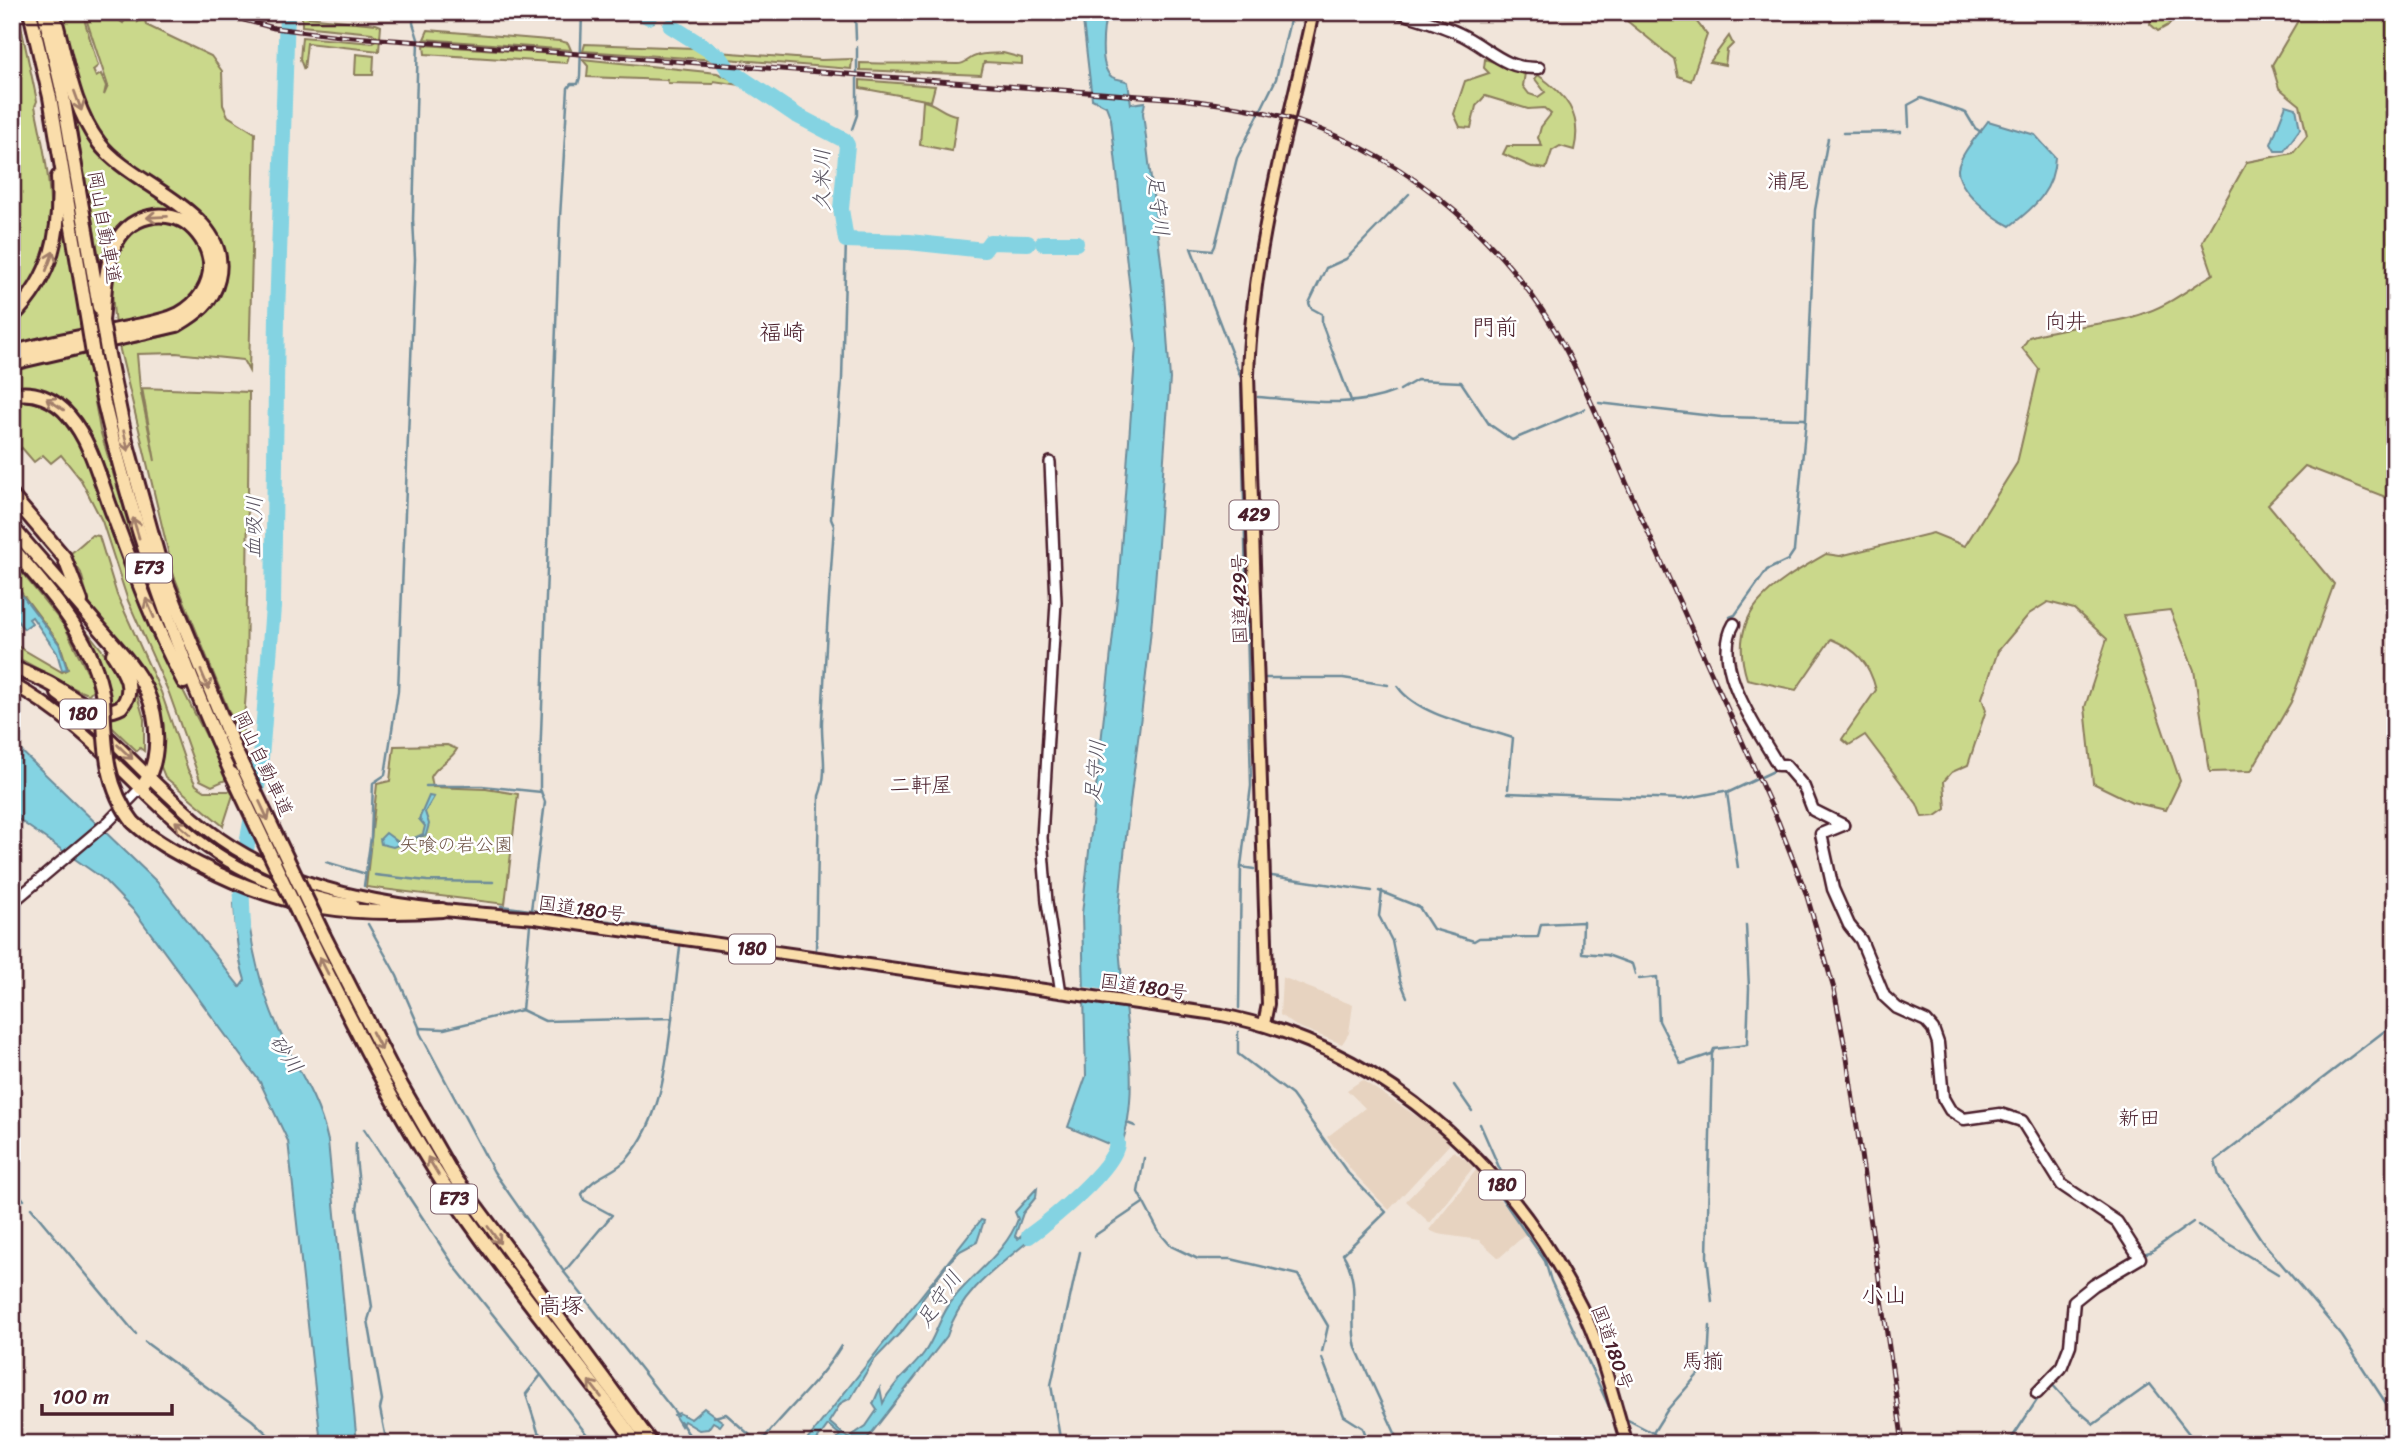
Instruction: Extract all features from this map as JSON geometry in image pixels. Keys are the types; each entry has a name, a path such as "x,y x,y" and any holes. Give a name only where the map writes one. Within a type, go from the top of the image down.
{"highway":[{"name":"岡山自動車道","path":"30,12 50,97 93,354 135,528 182,659 416,1115 452,1174 536,1292 652,1444"},
{"name":"岡山自動車道","path":"44,12 62,90 107,350 126,441 163,574 230,753 232,774 306,930 382,1078 442,1181 542,1322 636,1444"},
{"path":"12,363 177,325 202,308 214,292 219,274 216,244 204,226 118,164 94,135 76,97 53,12"},
{"name":"国道429号","path":"1264,1024 1268,1004 1248,375 1250,323 1260,258 1313,12"},
{"path":"12,317 39,284 56,242 58,187 50,97"},
{"path":"12,353 156,322 186,310 199,298 210,272 209,255 197,232 175,218 158,216 143,219 128,228 110,256 102,321"},
{"path":"12,395 34,394 51,400 64,410 81,433 170,657 230,753"},
{"path":"12,496 64,557 87,613"},
{"path":"12,505 59,561 87,613"},
{"path":"12,516 52,563 87,613"},
{"path":"12,527 128,662 150,700 156,734 148,774 141,788"},
{"path":"12,537 50,587 113,654 133,681 147,713 148,774"},
{"path":"12,548 64,603 89,649 103,698 110,781 119,803 133,822 174,852 256,892 332,910 402,914 442,910"},
{"path":"12,667 52,685 87,707 108,711 124,704 129,691 127,680 113,654"},
{"name":"国道180号","path":"12,667 71,704 206,828 259,862 316,886 350,895 442,910 535,918 1212,1013 1264,1024 1344,1059 1401,1093 1459,1140 1498,1180 1550,1250 1583,1310 1627,1444"},
{"name":"国道180号","path":"12,684 63,716 181,826 230,862 257,877 331,902 404,911 442,910"}],"main road":[{"path":"1398,12 1447,27 1506,64 1539,68"},
{"path":"1734,624 1729,636 1728,656 1736,688 1778,765 1785,765 1798,778 1813,810 1843,825 1821,834 1833,890 1849,925 1861,940 1884,996 1897,1008 1924,1019 1933,1029 1938,1044 1941,1093 1946,1105 1964,1119 2000,1114 2022,1121 2062,1185 2118,1222 2140,1258 2094,1285 2074,1301 2070,1345 2061,1368 2037,1393"}],"street":[{"path":"1050,462 1056,602 1042,838 1047,902 1065,993"},
{"path":"12,903 107,823 141,788"}],"shaded area":[{"path":"1282,977 1353,1005 1349,1033 1342,1044 1296,1026 1280,1015"},
{"path":"1362,1080 1427,1123 1449,1142 1389,1210 1351,1170 1327,1137 1365,1108 1347,1090"},
{"path":"1454,1151 1474,1166 1430,1223 1406,1201"},
{"path":"1477,1169 1526,1234 1499,1258 1479,1240 1438,1234 1429,1230"}],"green space":[{"path":"12,12 18,12 37,101 35,106 49,184 50,211 48,238 42,263 30,286 12,307 12,135 21,125 19,114 12,115"},
{"path":"58,12 82,12 98,66 93,70 96,77 101,74 106,86 104,95 108,86 84,12 125,12 120,21 123,23 130,12 139,12 138,22 145,18 146,25 211,56 222,71 223,105 228,116 255,133 249,371 243,360 176,353 137,354 140,388 155,461 142,388 249,392 246,692 242,744 174,576 119,346 170,334 202,318 221,290 224,258 220,242 212,226 200,212 128,162 97,128 83,97"},
{"path":"302,12 306,12 307,17 381,26 379,51 307,43 304,70 300,59 302,37 373,43 377,37 372,33 302,26"},
{"path":"1616,12 1689,12 1707,35 1691,81 1678,76 1674,59"},
{"path":"2152,12 2175,12 2169,25 2158,31 2150,24"},
{"path":"2303,12 2395,12 2395,496 2388,498 2305,466 2268,504 2334,584 2291,702 2251,771 2210,772 2194,670 2170,610 2124,615 2180,781 2166,810 2132,802 2093,783 2085,707 2107,639 2074,609 2048,602 2029,614 1998,651 1982,698 1986,710 1968,765 1952,772 1944,781 1946,809 1936,816 1922,817 1917,804 1865,735 1849,745 1842,739 1876,690 1870,672 1861,658 1831,639 1796,690 1747,679 1742,655 1743,635 1749,617 1772,589 1826,554 1840,556 1933,533 1965,546 2017,463 2039,369 2022,348 2029,337 2132,317 2156,309 2213,274 2202,242 2247,162 2293,153 2307,136 2300,105 2279,88 2272,65"},
{"path":"428,30 560,41 568,43 571,50 424,39"},
{"path":"1729,36 1733,44 1727,50 1725,65 1710,62"},
{"path":"585,44 694,48 717,60 583,51"},
{"path":"424,45 569,55 567,63 425,54"},
{"path":"719,52 821,60 852,59 851,69 727,59"},
{"path":"1003,53 1022,58 1022,64 984,62 981,75 860,70 860,63 959,64 979,55"},
{"path":"356,54 374,56 373,75 355,75"},
{"path":"582,59 717,73 747,86 714,81 713,84 668,83 667,80 587,77 588,66"},
{"path":"1485,59 1525,73 1523,86 1529,94 1538,97 1545,92 1535,79 1538,75 1564,98 1574,115 1574,150 1560,146 1552,151 1546,169 1532,167 1503,154 1507,146 1542,146 1538,138 1541,127 1551,114 1544,108 1528,109 1485,96 1476,106 1471,128 1460,127 1454,114 1465,81 1489,73 1484,68"},
{"path":"860,80 935,86 931,101 860,88"},
{"path":"71,98 99,151 111,165 185,216 172,213 112,238 106,250 102,275"},
{"path":"923,101 957,115 952,151 920,145"},
{"path":"63,218 82,331 12,347 12,323 33,300 48,275"},
{"path":"163,222 176,226 196,243 202,255 203,279 187,302 171,312 115,325 113,275 121,245 131,234 144,226"},
{"path":"86,352 100,430 145,579 143,580 75,416 12,391 12,370 34,362"},
{"path":"26,401 41,404 59,416 81,446 155,635 228,779 212,786 200,780 169,693 128,601 102,521 81,480 61,455 51,463 43,455 34,462 22,448 12,456 12,403"},
{"path":"92,535 99,536 117,595 161,692 188,770 196,785 205,791 230,791 233,795 223,826 165,777 159,762 162,744 161,719 151,688 136,662 90,606 81,573 69,555"},
{"path":"12,566 19,569 65,627 92,682 93,689 89,694 12,655 12,643 62,672 68,669 60,644 12,580"},
{"path":"62,600 113,664 123,691 117,701 108,703"},
{"path":"136,692 144,719 144,751 140,748 137,751 99,715 126,710"},
{"name":"矢喰の岩公園","path":"447,745 457,749 431,777 433,787 486,789 518,794 505,904 366,887 377,784 390,781 394,746"}],"water":[{"path":"1082,12 1107,12 1103,46 1105,65 1112,77 1128,82 1131,104 1145,102 1143,113 1163,278 1170,379 1151,629 1119,908 1131,1094 1128,1122 1120,1149 1068,1127 1086,1076 1082,914 1118,589 1136,345 1111,119 1106,106 1092,99"},
{"path":"2286,105 2296,108 2300,129 2284,151 2275,151 2271,144"},
{"path":"1988,121 2035,135 2055,157 2051,179 2042,197 2010,226 1978,202 1963,186 1959,177 1958,169 1962,157"},
{"path":"12,582 59,644 67,669 62,670 57,653 32,617 29,619 32,623 24,629 19,624 13,607"},
{"name":"砂川","path":"12,742 157,882 240,987 245,980 234,904 248,910 253,947 267,1000 317,1106 328,1141 357,1444 321,1444 288,1141 260,1082 135,912 102,878 12,815"},
{"path":"429,796 434,797 425,812 429,824 426,835 393,847 381,844 380,839 386,833 401,844 423,834 425,826 419,819"},
{"path":"1037,1188 1036,1197 1023,1213 1015,1236 1018,1239 1038,1222 1044,1222 1046,1226 975,1288 963,1303 947,1336 863,1444 848,1444 842,1439 834,1444 840,1435 828,1425 814,1444 804,1444 981,1220 984,1221 977,1242 960,1251 950,1261 922,1299 921,1307 873,1361 851,1398 841,1403 829,1422 848,1438 866,1426 877,1410 873,1404 880,1388 883,1403 924,1353 954,1298 1006,1241 1018,1219 1015,1212"},
{"path":"704,1408 723,1422 720,1426 713,1422 708,1429 699,1430 684,1421 681,1426 674,1415 679,1413 691,1419"}],"pier":[{"path":"1081,986 1127,993 1127,1008 1079,1002"}],"waterway":[{"name":"血吸川","path":"243,929 241,879 260,770 273,607 277,315 287,12"},
{"path":"364,886 371,837 373,783 385,775 398,691 415,259 413,219 418,39 413,23 414,12"},
{"path":"531,910 545,802 540,789 540,761 560,217 568,88 571,84 578,84 580,77 582,12"},
{"name":"久米川","path":"640,12 649,17"},
{"path":"855,12 856,39"},
{"path":"1239,1008 1241,866 1251,786 1241,378 1191,248 1213,250 1215,246 1237,158 1276,79 1292,12"},
{"name":"久米川","path":"671,26 720,57 728,69 796,115 844,140 847,145 841,209 846,240 909,242 984,250 990,242 1028,243"},
{"path":"852,129 857,115 857,47"},
{"path":"1909,127 1908,105 1921,98 1966,113 1975,128 1981,132"},
{"path":"12,123 18,118"},
{"path":"1843,133 1901,132"},
{"path":"1730,617 1735,615 1767,570 1788,560 1794,551 1806,419 1815,210 1828,138"},
{"path":"1352,403 1322,324 1322,314 1311,308 1309,303 1326,268 1346,259 1409,194"},
{"path":"816,950 819,796 824,768 822,721 834,526 831,519 842,379 846,240"},
{"name":"久米川","path":"1043,243 1076,243"},
{"path":"1400,390 1417,380 1461,382 1489,424 1512,440 1585,409"},
{"path":"1258,397 1345,402 1394,392"},
{"path":"1599,403 1721,417 1805,419"},
{"path":"1266,678 1343,678 1388,685"},
{"path":"1398,687 1420,706 1435,713 1513,738 1508,789"},
{"path":"1727,793 1776,770"},
{"path":"426,786 482,786 541,792"},
{"path":"1508,793 1683,799 1724,791 1727,793 1738,868"},
{"path":"326,862 366,874"},
{"path":"1241,867 1254,869"},
{"path":"375,875 427,881 493,882"},
{"path":"1272,876 1372,891"},
{"path":"1379,891 1419,907 1433,929 1474,941 1479,938 1538,937 1541,924 1583,922 1582,953 1607,955 1632,964 1635,974"},
{"path":"1382,891 1379,916 1392,941 1400,980 1407,997"},
{"path":"501,906 681,931"},
{"path":"368,924 397,976 419,1027"},
{"path":"530,925 522,1010 444,1029 419,1028 420,1033 494,1172 564,1272 677,1415"},
{"path":"1712,1302 1707,1256 1712,1054 1714,1049 1747,1045 1749,988 1746,925"},
{"path":"522,1010 545,1021 672,1018 680,947"},
{"path":"1639,979 1657,977 1659,1021 1681,1064 1711,1054"},
{"path":"564,1272 612,1215 584,1200 582,1194 592,1183 628,1158 648,1127 660,1092 672,1018"},
{"path":"2395,1023 2215,1161 2219,1176 2263,1242 2342,1336 2395,1417"},
{"path":"1238,1032 1238,1054 1292,1095 1348,1173 1386,1212 1343,1254 1352,1277 1356,1348 1400,1444"},
{"path":"1454,1085 1472,1111"},
{"path":"1965,1123 1993,1120"},
{"path":"1127,1123 1135,1126"},
{"path":"1480,1124 1502,1174"},
{"name":"足守川","path":"1029,1236 1080,1194 1105,1167 1117,1144 1112,1128"},
{"path":"364,1129 455,1267 541,1375 526,1394 538,1432 551,1444"},
{"path":"2035,1131 2050,1158"},
{"path":"356,1143 359,1192 357,1208 372,1307 368,1320 387,1444"},
{"path":"1144,1158 1138,1192 1159,1232 1171,1246 1198,1259 1231,1259 1298,1275 1328,1326 1322,1352"},
{"path":"12,1186 24,1200"},
{"path":"1498,1193 1545,1261 1551,1281 1611,1411"},
{"path":"1094,1236 1143,1203"},
{"path":"2102,1206 2123,1222 2143,1254 2193,1222"},
{"path":"31,1208 136,1334"},
{"path":"2198,1225 2278,1274"},
{"path":"1061,1444 1051,1385 1080,1252"},
{"path":"1653,1433 1668,1409 1708,1363 1710,1326"},
{"path":"145,1342 252,1420 278,1444"},
{"path":"761,1442 823,1371 841,1346"},
{"path":"1322,1358 1344,1416 1363,1428 1369,1444"},
{"path":"541,1375 594,1444"},
{"path":"2050,1382 2094,1424 2150,1384 2197,1444"},
{"path":"2008,1444 2039,1397"},
{"path":"714,1417 726,1414 760,1444"},
{"path":"1628,1420 1653,1433 1664,1444"},
{"path":"680,1421 695,1444"}],"railway":[{"path":"215,12 274,28 340,36 1180,99 1226,105 1285,117 1342,138 1382,159 1455,212 1488,243 1518,277 1567,352 1778,821 1806,893 1834,989 1847,1058 1903,1444"}],"district":[{"name":"浦尾","path":"1788,181"},
{"name":"向井","path":"2066,321"},
{"name":"門前","path":"1495,327"},
{"name":"福崎","path":"782,332"},
{"name":"二軒屋","path":"921,785"},
{"name":"新田","path":"2139,1118"},
{"name":"小山","path":"1884,1295"},
{"name":"高塚","path":"561,1305"},
{"name":"馬揃","path":"1703,1361"}]}
